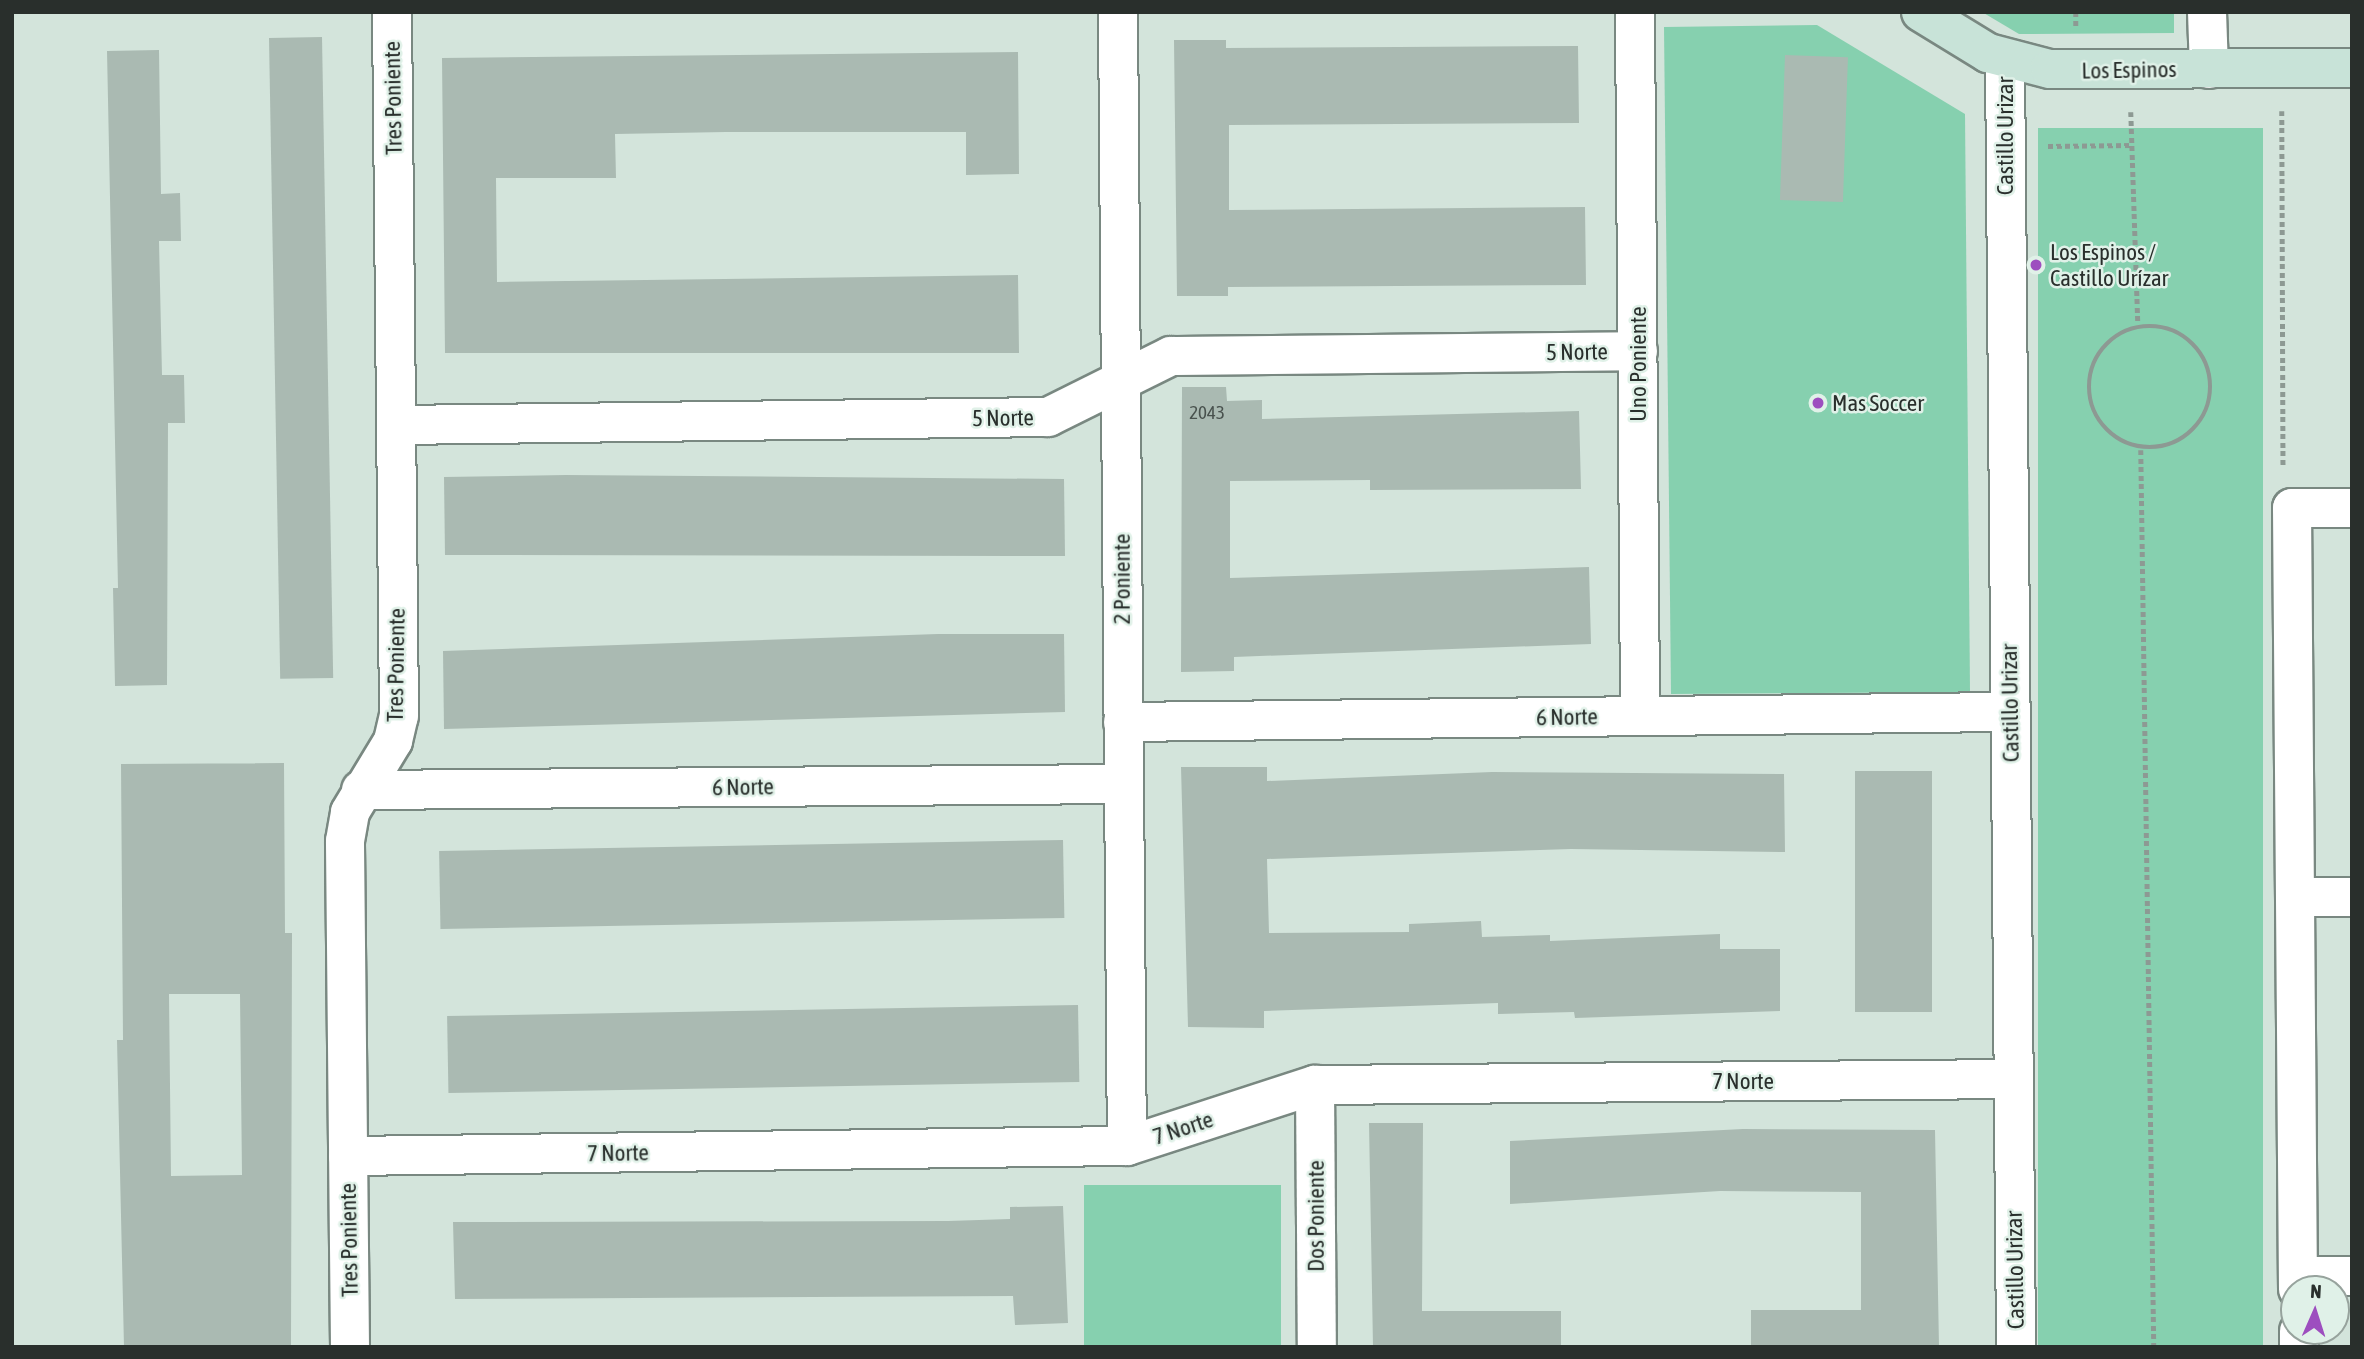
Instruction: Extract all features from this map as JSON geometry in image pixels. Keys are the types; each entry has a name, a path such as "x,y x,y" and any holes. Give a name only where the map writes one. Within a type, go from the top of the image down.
{"street":[{"name":"Tres Poniente","path":"350,1347 345,841 361,790 393,741 399,716 392,12"},
{"name":"2 Poniente","path":"1118,12 1127,1146"},
{"name":"Uno Poniente","path":"1635,12 1640,716"},
{"name":"Los Espinos","path":"1921,12 2005,59 2050,69 2352,68"},
{"path":"2207,12 2209,69"},
{"name":"Castillo Urizar","path":"2005,59 2016,1347"},
{"name":"5 Norte","path":"396,425 1048,417 1171,356 1638,351"},
{"path":"2298,1275 2292,508 2352,508"},
{"name":"6 Norte","path":"1123,722 2010,712"},
{"name":"6 Norte","path":"361,790 1124,784"},
{"path":"2295,897 2352,897"},
{"name":"7 Norte","path":"348,1156 1127,1146 1315,1085 2013,1079"},
{"name":"Dos Poniente","path":"1315,1085 1317,1347"}],"path":[{"path":"2287,68 2280,136 2283,483 2292,508"},
{"path":"2130,69 2138,324"},
{"path":"2005,147 2133,145"},
{"path":"2138,324 2181,331 2210,364 2211,408 2184,442 2141,450 2102,429 2086,388 2100,347 2138,324"},
{"path":"2141,450 2154,1347"}],"green space":[{"path":"1982,12 2174,12 2174,33 2019,34"},
{"name":"Mas Soccer","path":"1817,25 1965,114 1970,692 1671,694 1664,27"},
{"path":"2038,128 2263,128 2263,1347 2038,1347"},
{"path":"1084,1185 1281,1185 1281,1347 1084,1347"}],"building":[{"path":"322,37 333,678 280,679 269,38"},
{"path":"1174,40 1226,40 1226,48 1578,46 1579,123 1229,125 1229,210 1585,207 1586,285 1228,287 1228,296 1177,296"},
{"path":"159,50 161,194 180,193 181,241 159,241 162,375 184,375 185,423 168,423 167,685 115,686 113,588 118,588 107,51"},
{"path":"1018,52 1019,174 966,175 966,132 726,132 615,134 616,178 496,178 497,282 1018,275 1019,353 445,353 442,58"},
{"path":"1785,55 1848,57 1843,202 1780,200"},
{"path":"1182,387 1226,387 1227,401 1262,400 1262,419 1579,411 1581,489 1370,490 1370,480 1230,481 1230,578 1589,567 1591,644 1234,657 1234,671 1181,672"},
{"path":"566,475 1064,479 1065,556 445,555 444,477"},
{"path":"938,634 1064,634 1065,712 444,729 443,651"},
{"path":"284,763 285,933 292,933 291,1347 124,1347 117,1040 123,1040 121,764","holes":["169,994 240,994 242,1175 171,1176"]},
{"path":"1181,767 1267,767 1267,781 1492,772 1784,774 1785,852 1571,849 1267,859 1269,933 1409,932 1409,924 1481,921 1482,937 1550,935 1550,941 1720,934 1720,949 1780,949 1780,1011 1575,1018 1574,1012 1498,1014 1498,1003 1264,1011 1264,1028 1188,1027"},
{"path":"1855,771 1932,771 1932,1012 1855,1012"},
{"path":"1063,840 1064,918 440,929 439,851"},
{"path":"1078,1005 1079,1082 448,1093 447,1016"},
{"path":"1369,1123 1423,1123 1422,1311 1561,1311 1561,1347 1373,1347"},
{"path":"1743,1129 1935,1130 1939,1347 1751,1347 1751,1310 1861,1310 1861,1192 1720,1191 1510,1204 1510,1141"},
{"path":"1063,1206 1068,1323 1015,1325 1013,1296 455,1299 453,1222 948,1221 1010,1219 1010,1207"}],"place":[{"name":"Los Espinos / Castillo Urízar","path":"2036,265"},
{"name":"Mas Soccer","path":"1818,403"}]}
